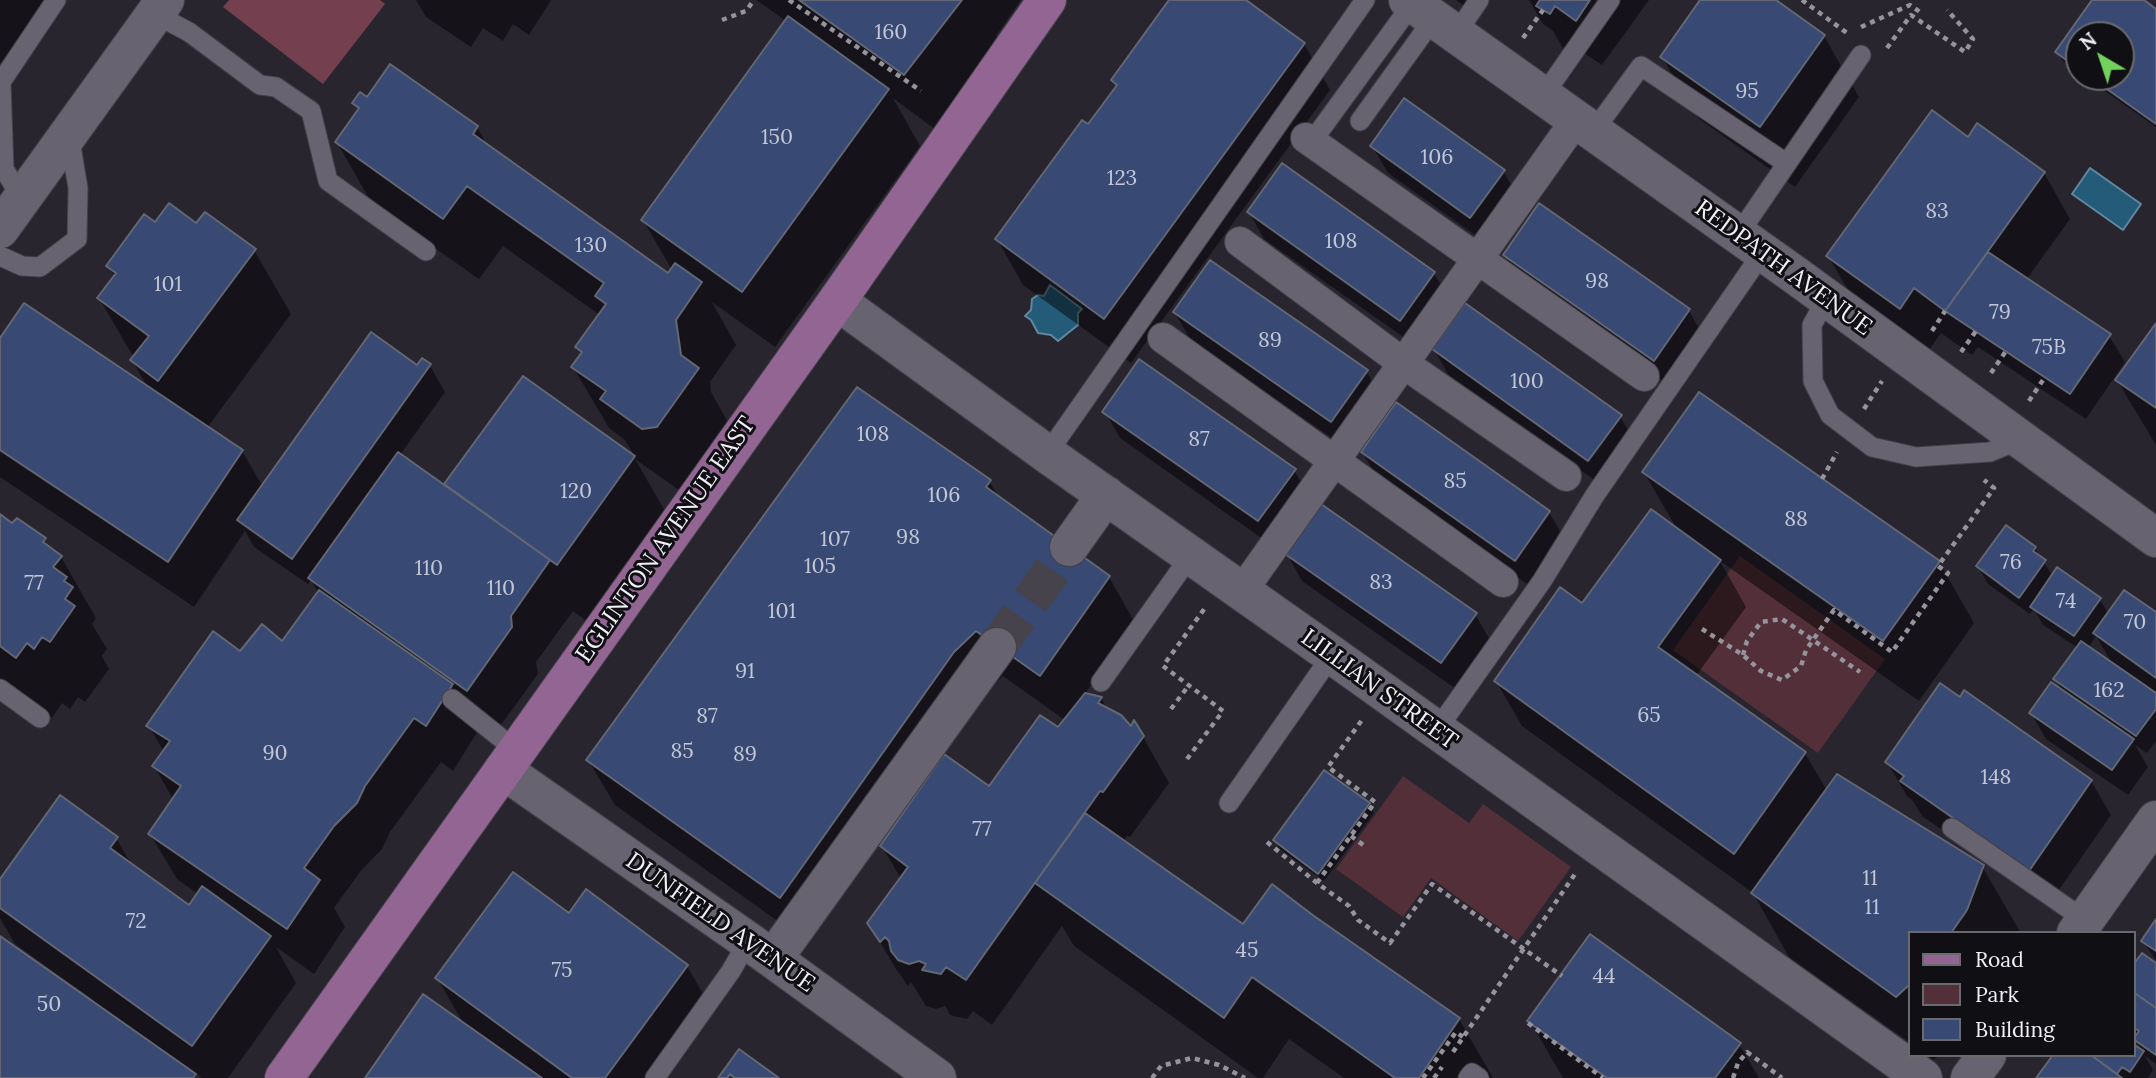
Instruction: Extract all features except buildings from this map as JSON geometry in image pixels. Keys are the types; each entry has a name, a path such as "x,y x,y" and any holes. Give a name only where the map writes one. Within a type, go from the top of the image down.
{"main road":[{"name":"EGLINTON AVENUE EAST","path":"284,1078 1047,0"}],"street":[{"path":"0,229 160,7"},
{"name":"REDPATH AVENUE","path":"1425,11 1827,298 2023,422 2156,538"},
{"path":"1225,598 1335,461 1477,260 1585,126"},
{"path":"1311,137 1477,260 1644,376"},
{"path":"1240,242 1404,363 1566,476"},
{"name":"LILLIAN STREET","path":"837,300 1047,454 1191,555 1225,598 1332,655 1923,1078"},
{"path":"1163,338 1503,582"},
{"path":"1069,547 1106,495"},
{"path":"761,950 997,647"},
{"name":"DUNFIELD AVENUE","path":"510,760 761,950 937,1078"},
{"path":"2080,926 2156,820"},
{"path":"1970,1078 1986,1057"}],"lane":[{"path":"22,199 4,169 1,82 56,0"},
{"path":"1047,454 1365,0"},
{"path":"1311,137 1425,11 1479,0"},
{"path":"1543,96 1611,0"},
{"path":"160,7 260,85 276,87 311,111 328,181 426,251"},
{"path":"1360,121 1425,11"},
{"path":"1436,731 1542,581 1750,244 1787,163 1860,56"},
{"path":"1585,126 1641,66 1787,163"},
{"path":"0,256 22,266 40,267 77,239 78,188 69,133"},
{"path":"1827,298 1812,325 1812,381 1830,415 1872,447 1916,457 1990,452 2023,422"},
{"path":"1101,682 1191,555"},
{"path":"1229,803 1332,655"},
{"path":"0,689 40,719"},
{"path":"452,699 510,760"},
{"path":"1952,828 2080,926"},
{"path":"655,1078 730,971 761,950"},
{"path":"1468,1078 1472,1073 1479,1078"}],"path":[{"path":"722,20 746,11 754,0"},
{"path":"789,0 921,91"},
{"path":"1802,0 1847,33"},
{"path":"1860,28 1910,5 1920,12"},
{"path":"1522,40 1543,10"},
{"path":"1860,56 1875,66 1911,15 1965,52 1973,38 1947,10"},
{"path":"1931,332 1945,310"},
{"path":"1960,353 1976,331"},
{"path":"1990,374 2006,351"},
{"path":"2023,422 2045,377"},
{"path":"1702,629 1744,655 1761,671 1782,680 1801,666 1806,650 1834,610 1892,652 1948,573 1938,566 1994,488 1950,454"},
{"path":"1187,759 1223,711 1163,666 1225,598"},
{"path":"1744,655 1747,641 1760,622 1782,619 1860,673"},
{"path":"1171,709 1189,685"},
{"path":"1317,883 1375,802 1328,767 1366,715"},
{"path":"1351,836 1366,848"},
{"path":"1267,842 1349,906 1358,920 1390,943 1433,884 1562,976"},
{"path":"1434,1078 1579,868"},
{"path":"1528,1023 1603,1078"},
{"path":"1423,1078 1456,1032 1463,1037"},
{"path":"1734,1078 1738,1063 1747,1052 1783,1078"},
{"path":"1152,1078 1161,1066 1192,1058 1219,1065 1245,1078"}],"green space":[{"path":"1740,556 1885,659 1818,753 1673,650"},
{"path":"1403,776 1469,823 1483,804 1571,867 1518,941 1431,878 1403,917 1336,869"}],"shaded area":[{"path":"229,0 380,0 385,4 323,84 223,7"}],"water":[{"path":"2090,168 2141,204 2123,230 2072,194"},
{"path":"1050,285 1082,309 1078,313 1078,325 1058,341 1051,335 1038,333 1031,320 1025,316 1031,310 1032,299 1038,295 1044,296"}],"tunnel":[{"path":"997,647 1069,547"}]}
